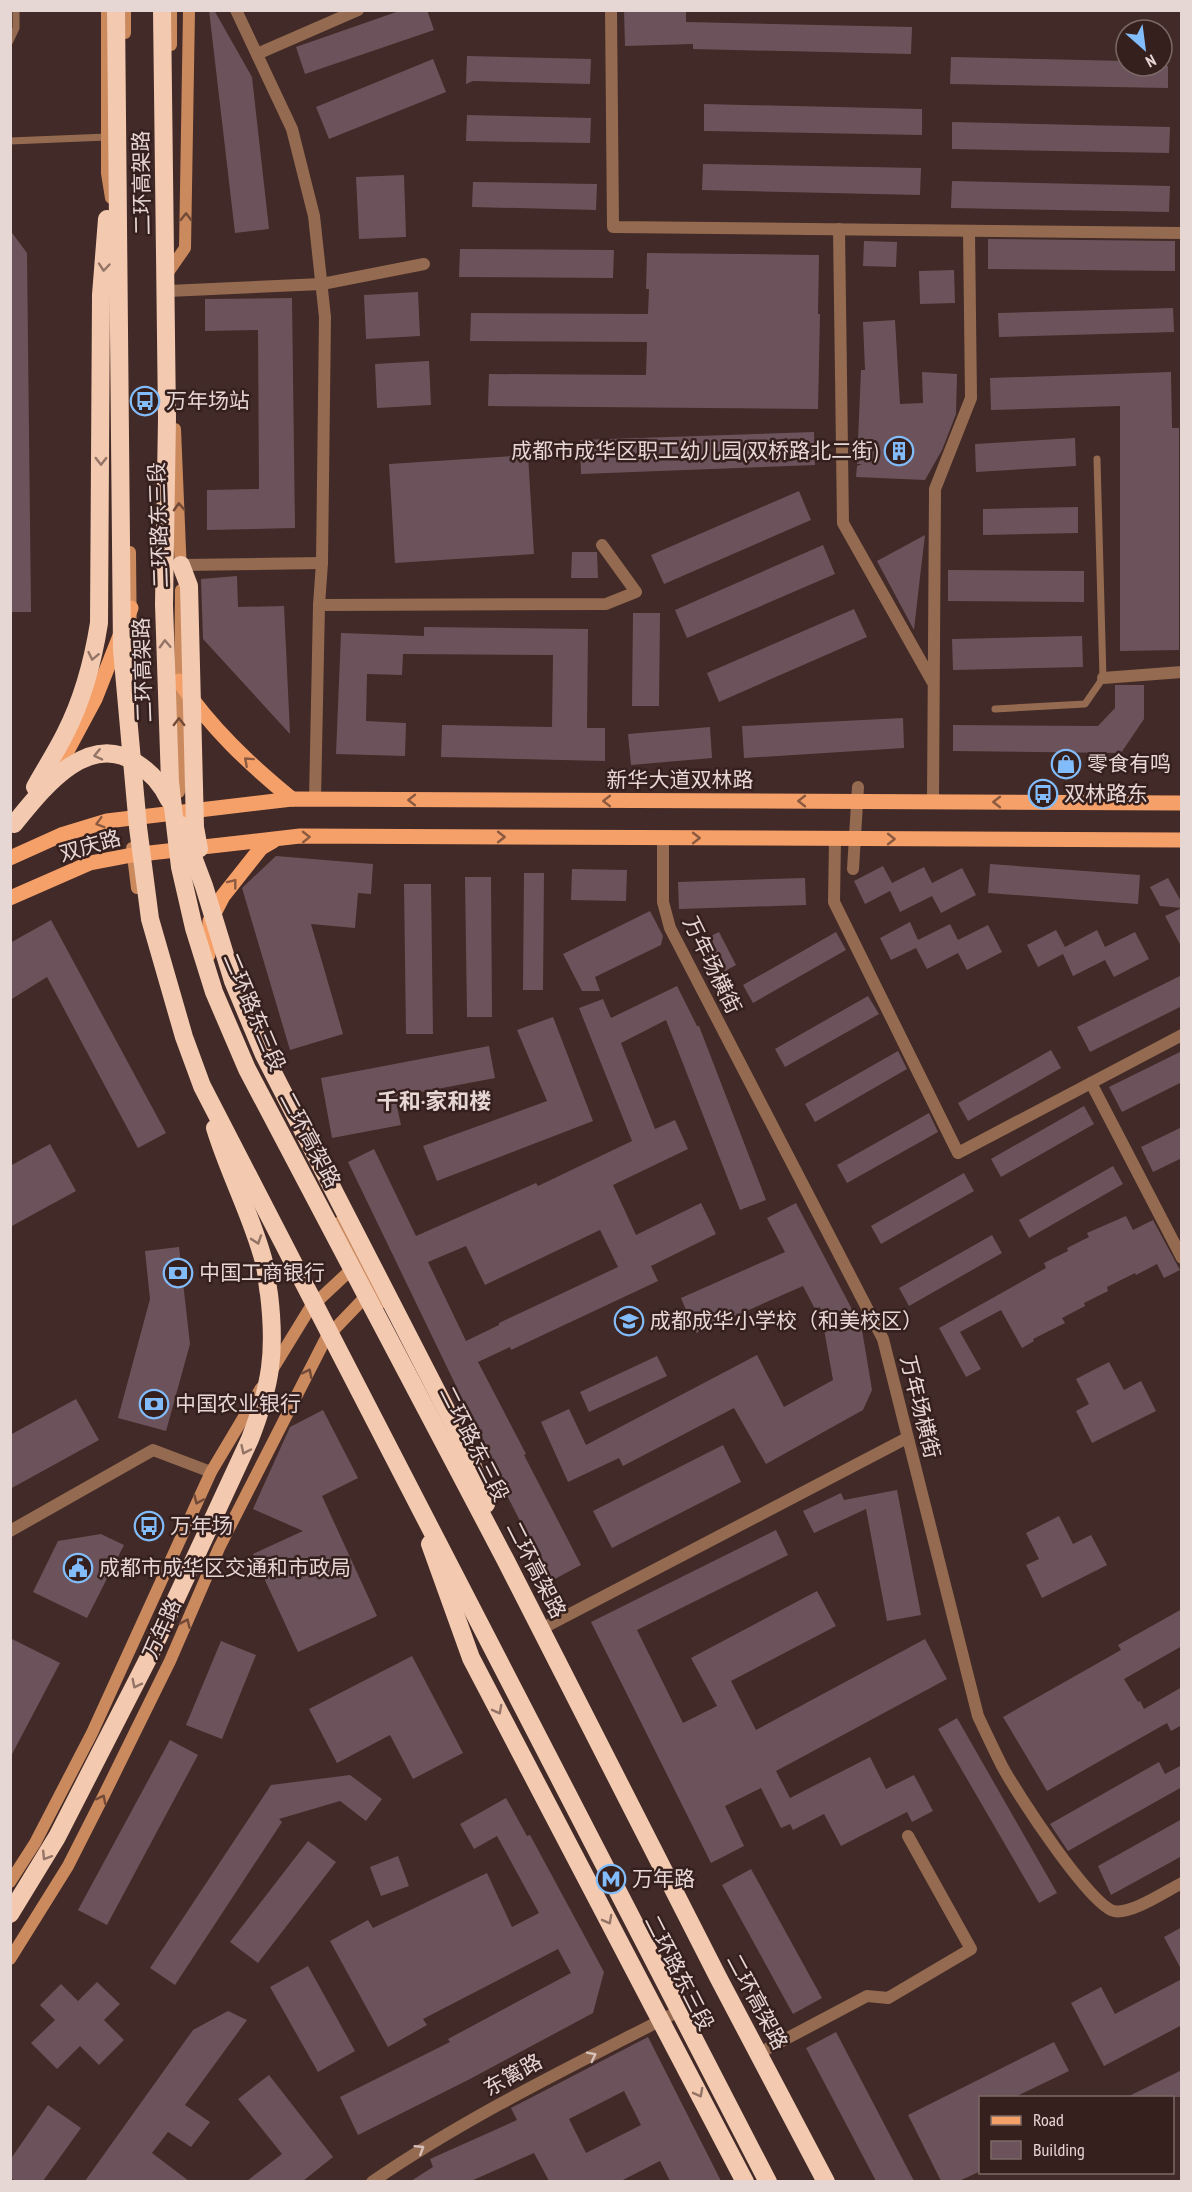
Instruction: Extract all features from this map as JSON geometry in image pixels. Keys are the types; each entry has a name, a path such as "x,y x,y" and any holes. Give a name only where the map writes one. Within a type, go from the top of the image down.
{"highway":[{"name":"二环高架路","path":"116,10 122,650 138,827 150,919 184,1037 202,1086 768,2181"},
{"name":"二环高架路","path":"162,10 167,418 164,605 170,782 180,867 204,963 247,1069 505,1559 719,1979 826,2181"},
{"path":"12,827 66,733 93,660 99,623 101,295 117,104"},
{"path":"181,566 189,586 195,826 204,886"},
{"path":"12,827 46,785 72,764 107,753 122,754 155,776 183,829 204,886 233,981 264,1055 468,1450 505,1559"},
{"path":"10,1914 57,1838 149,1657 250,1438 264,1401 273,1359 272,1319 265,1263 224,1158 202,1086"},
{"path":"422,1522 471,1658 745,2181"}],"main road":[{"path":"107,10 107,173 122,259"},
{"name":"二环路东三段","path":"125,10 122,259 134,749 132,855 140,907 187,1069 677,2012 761,2181"},
{"name":"二环路东三段","path":"171,10 168,291 181,566 179,812 208,955 249,1055 373,1289 832,2181"},
{"path":"169,271 185,248 189,10"},
{"path":"12,827 50,782 76,736 95,699 131,608"},
{"path":"179,681 201,713 236,751 292,799"},
{"name":"新华大道双林路","path":"179,812 292,799 1182,803"},
{"name":"双庆路","path":"10,858 61,835 107,821 132,816 179,812"},
{"path":"185,849 300,836 1182,840"},
{"path":"208,955 210,921 223,896 261,848 277,839"},
{"name":"双庆路","path":"10,898 90,863 185,849"},
{"name":"万年路","path":"10,1882 35,1843 93,1733 211,1472 310,1308 359,1263"},
{"name":"万年路","path":"10,1959 68,1866 170,1661 219,1548 326,1338 373,1289"}],"street":[{"path":"236,10 292,129 314,216 325,317 322,563 315,800"},
{"path":"257,54 358,10"},
{"path":"611,10 613,227 1182,233"},
{"path":"839,229 843,523 933,682"},
{"path":"933,802 935,489 971,398 969,231"},
{"path":"168,291 321,284 424,264"},
{"path":"319,605 606,604 636,592 602,545"},
{"path":"181,566 322,563"},
{"path":"1103,678 1182,672"},
{"path":"853,868 858,787"},
{"name":"万年场横街","path":"663,838 663,902 670,928 883,1339 978,1716 1004,1768 1075,1876 1100,1904 1115,1912 1130,1910 1182,1883"},
{"path":"835,839 834,902 958,1153 1182,1035"},
{"path":"1091,1083 1182,1258"},
{"path":"545,1627 907,1438"},
{"path":"10,1531 153,1450 211,1472"},
{"path":"765,2050 867,1996 888,1998 971,1949 908,1836"},
{"name":"东篱路","path":"372,2181 430,2143 677,2012"}],"lane":[{"path":"10,41 16,28 16,10"},
{"path":"10,141 107,137"},
{"path":"994,709 1085,704 1103,678 1097,459"}],"building":[{"path":"209,10 214,10 252,77 269,229 235,233"},
{"path":"402,10 427,10 434,30 305,74 296,47"},
{"path":"624,10 686,10 686,22 912,27 911,54 693,49 693,44 625,46"},
{"path":"467,56 591,59 590,84 473,81 466,84"},
{"path":"951,57 1114,61 1114,78 1168,78 1168,88 950,84"},
{"path":"433,59 446,92 329,139 316,107"},
{"path":"704,104 922,109 922,135 704,131"},
{"path":"467,115 591,118 590,143 466,141"},
{"path":"952,122 1170,127 1169,153 952,149"},
{"path":"703,164 921,168 920,195 702,190"},
{"path":"404,175 406,237 359,239 356,177"},
{"path":"952,181 1170,186 1169,212 951,208"},
{"path":"473,182 597,184 596,210 472,207"},
{"path":"10,230 27,253 31,612 10,612"},
{"path":"988,239 1175,241 1175,271 988,269"},
{"path":"864,241 897,242 896,267 863,266"},
{"path":"460,249 614,250 613,278 459,277"},
{"path":"647,253 819,255 818,409 488,406 489,374 646,375 647,342 470,341 471,313 648,314"},
{"path":"954,270 955,303 920,304 919,271"},
{"path":"418,292 420,336 366,339 364,295"},
{"path":"292,298 295,528 207,530 207,490 259,489 258,330 205,331 205,299"},
{"path":"1173,308 1174,332 999,337 998,313"},
{"name":"成都市成华区职工幼儿园(双桥路北二街)","path":"895,320 900,404 923,403 922,372 957,374 956,414 942,450 925,480 856,477 857,466 862,464 857,464 861,370 865,370 863,322"},
{"path":"429,361 431,405 377,408 375,364"},
{"path":"1171,372 1172,428 1179,428 1179,650 1120,651 1120,406 991,410 990,378"},
{"path":"814,432 815,465 581,474 580,440"},
{"path":"1075,438 1076,466 976,472 975,444"},
{"path":"528,455 534,554 395,563 389,464"},
{"path":"799,491 811,520 664,584 651,555"},
{"path":"1078,507 1078,533 983,535 983,509"},
{"path":"925,535 920,577 914,630 877,561"},
{"path":"823,545 835,574 687,638 675,610"},
{"path":"572,552 597,552 598,578 571,578"},
{"path":"948,570 1084,571 1084,602 948,601"},
{"path":"237,576 238,607 284,606 290,734 203,639 201,579"},
{"path":"854,609 867,637 719,702 707,673"},
{"path":"633,613 660,613 659,706 632,706"},
{"path":"424,627 588,629 587,728 605,728 605,761 441,757 442,725 552,727 553,655 403,654 402,675 367,674 366,721 406,723 405,756 336,754 341,633 424,636"},
{"path":"1082,636 1083,667 953,670 952,639"},
{"path":"1115,685 1144,685 1144,719 1121,753 953,751 953,725 1098,726 1115,708"},
{"path":"903,718 904,748 744,758 742,726"},
{"path":"710,727 712,758 631,765 628,734"},
{"path":"276,856 373,864 371,894 358,893 355,928 311,924 343,1034 290,1050 242,888"},
{"path":"990,864 1140,875 1138,904 988,893"},
{"path":"883,866 892,883 924,867 932,883 962,868 976,895 941,913 932,896 900,912 890,891 865,904 854,881"},
{"path":"572,869 627,870 626,901 571,900"},
{"path":"524,873 544,873 543,990 523,990"},
{"path":"465,877 491,877 492,1017 467,1017"},
{"path":"805,878 806,905 679,909 678,882"},
{"path":"1168,878 1182,903 1182,908 1160,906 1150,887"},
{"path":"404,884 431,884 433,1034 406,1034"},
{"path":"1182,908 1182,948 1165,916"},
{"path":"650,911 663,936 661,945 595,977 600,991 582,991 563,954"},
{"path":"51,920 166,1133 138,1148 47,977 10,1000 10,943"},
{"path":"910,922 918,940 950,924 958,940 988,925 1002,952 967,970 958,953 927,969 916,948 891,960 880,938"},
{"path":"1056,930 1065,947 1097,930 1105,947 1135,932 1149,959 1114,977 1105,960 1073,976 1063,954 1038,967 1027,945"},
{"path":"719,932 736,965 716,976 699,942"},
{"path":"836,932 846,950 753,1003 743,985"},
{"path":"1182,975 1182,1006 1090,1052 1077,1027"},
{"path":"677,986 699,1026 766,1200 740,1210 666,1020 621,1043 655,1129 675,1120 688,1149 613,1185 636,1235 701,1203 716,1234 651,1266 658,1281 511,1350 510,1347 478,1362 581,1565 551,1581 456,1392 458,1390 348,1162 374,1149 416,1236 536,1183 538,1186 632,1141 579,1008 603,999 611,1018","holes":["600,1230 618,1267 466,1341 428,1262 466,1246 485,1285"]},
{"path":"868,996 879,1014 785,1067 775,1049"},
{"path":"553,1017 593,1121 437,1181 423,1146 547,1101 517,1030"},
{"path":"489,1046 495,1078 395,1097 401,1125 332,1138 321,1078"},
{"path":"1051,1050 1061,1068 968,1121 958,1103"},
{"path":"898,1051 907,1069 815,1122 805,1104"},
{"path":"1182,1051 1182,1082 1122,1112 1109,1087"},
{"path":"1084,1106 1094,1124 1001,1177 991,1159"},
{"path":"929,1113 938,1132 847,1183 837,1165"},
{"path":"1182,1127 1182,1158 1153,1172 1141,1147"},
{"path":"50,1144 76,1191 10,1227 10,1166"},
{"path":"1113,1166 1123,1184 1029,1238 1019,1220"},
{"path":"964,1173 974,1191 881,1244 871,1226"},
{"path":"796,1203 854,1313 859,1312 872,1390 863,1410 766,1464 734,1408 623,1466 619,1458 568,1482 541,1422 569,1409 586,1445 757,1355 784,1407 833,1380 820,1307 815,1309 803,1286 696,1333 681,1298 785,1252 767,1218"},
{"path":"1126,1216 1133,1230 1153,1220 1180,1270 1164,1278 1157,1264 1136,1275 1135,1273 1107,1287 1108,1291 1062,1318 1065,1323 1033,1339 1034,1341 1022,1348 1001,1310 960,1332 981,1369 966,1377 939,1328 1046,1268 1044,1263 1089,1237 1087,1233"},
{"path":"992,1235 1002,1253 909,1306 899,1288"},
{"path":"179,1247 190,1344 166,1431 118,1418 150,1299 145,1251"},
{"path":"657,1356 667,1376 589,1412 580,1392"},
{"path":"1109,1362 1124,1390 1141,1381 1156,1411 1092,1443 1076,1411 1089,1404 1076,1379"},
{"path":"76,1399 99,1440 10,1489 10,1435"},
{"path":"323,1410 358,1478 322,1496 377,1616 298,1652 253,1554 303,1531 253,1509 290,1427"},
{"path":"723,1445 741,1482 612,1548 593,1511"},
{"path":"897,1490 921,1615 887,1621 866,1509 814,1533 803,1511 841,1493 844,1500"},
{"path":"1059,1516 1073,1544 1091,1535 1107,1565 1042,1598 1026,1565 1039,1559 1026,1533"},
{"path":"776,1530 788,1555 637,1630 683,1723 717,1706 691,1658 817,1591 836,1626 731,1681 756,1730 925,1639 947,1679 776,1771 790,1798 870,1757 886,1789 914,1775 933,1811 912,1822 907,1812 841,1846 824,1814 793,1830 790,1824 781,1828 761,1788 725,1806 744,1846 711,1863 591,1622"},
{"name":"成都市成华区交通和市政局","path":"101,1534 124,1545 87,1618 33,1592 58,1541"},
{"path":"1182,1609 1182,1646 1124,1679 1144,1709 1182,1687 1182,1725 1171,1731 1167,1723 1047,1791 1003,1717 1121,1650 1118,1645"},
{"path":"10,1638 60,1663 10,1758"},
{"path":"221,1641 256,1655 222,1739 186,1725"},
{"path":"412,1656 463,1753 413,1779 390,1735 337,1763 309,1709"},
{"path":"957,1718 1057,1893 1039,1903 938,1729"},
{"path":"170,1740 198,1755 107,1925 78,1910"},
{"path":"1159,1762 1165,1774 1182,1765 1182,1787 1068,1851 1050,1824"},
{"path":"350,1775 382,1799 366,1821 340,1801 279,1819 282,1822 175,1985 150,1968 271,1785"},
{"path":"506,1798 527,1836 530,1835 604,1972 593,2013 470,2079 358,2135 340,2097 450,2042 448,2039 571,1973 558,1949 423,2019 427,2025 388,2047 330,1941 368,1920 373,1928 487,1873 512,1927 539,1913 497,1836 474,1849 460,1824"},
{"path":"1182,1819 1182,1856 1111,1895 1098,1866"},
{"path":"308,1841 336,1862 258,1963 230,1942"},
{"path":"398,1856 409,1886 381,1896 370,1867"},
{"path":"751,1869 822,1998 793,2014 722,1885"},
{"path":"1182,1927 1182,1971 1164,1937"},
{"path":"308,1966 355,2051 318,2072 270,1987"},
{"path":"1182,1979 1182,2025 1104,2066 1071,2003 1101,1987 1115,2014"},
{"path":"97,1982 120,2004 104,2020 124,2040 99,2065 80,2046 57,2069 31,2043 55,2020 40,2005 61,1984 78,2001"},
{"path":"228,2011 247,2020 185,2105 210,2122 191,2147 168,2132 152,2153 189,2181 85,2181 193,2030"},
{"path":"836,2032 914,2181 876,2181 806,2048"},
{"path":"648,2037 721,2181 670,2181 660,2161 621,2181 549,2181 534,2153 471,2181 411,2181 433,2167 430,2159 517,2120 511,2108","holes":["624,2091 641,2125 586,2153 569,2119"]},
{"path":"1054,2042 1069,2071 1017,2096 979,2096 979,2172 959,2181 941,2181 908,2115"},
{"path":"1182,2070 1182,2097 1129,2096"},
{"path":"269,2075 333,2157 303,2181 247,2181 282,2154 238,2099"},
{"path":"48,2105 81,2128 43,2181 16,2181 10,2178 10,2160"}],"place":[{"name":"万年场站","path":"145,401"},
{"name":"成都市成华区职工幼儿园(双桥路北二街)","path":"899,451"},
{"name":"零食有鸣","path":"1066,764"},
{"name":"双林路东","path":"1043,794"},
{"name":"中国工商银行","path":"178,1273"},
{"name":"成都成华小学校（和美校区）","path":"629,1321"},
{"name":"中国农业银行","path":"154,1404"},
{"name":"万年场","path":"149,1526"},
{"name":"成都市成华区交通和市政局","path":"78,1568"},
{"name":"万年路","path":"611,1879"}],"district":[{"name":"千和·家和楼","path":"434,1101"}]}
